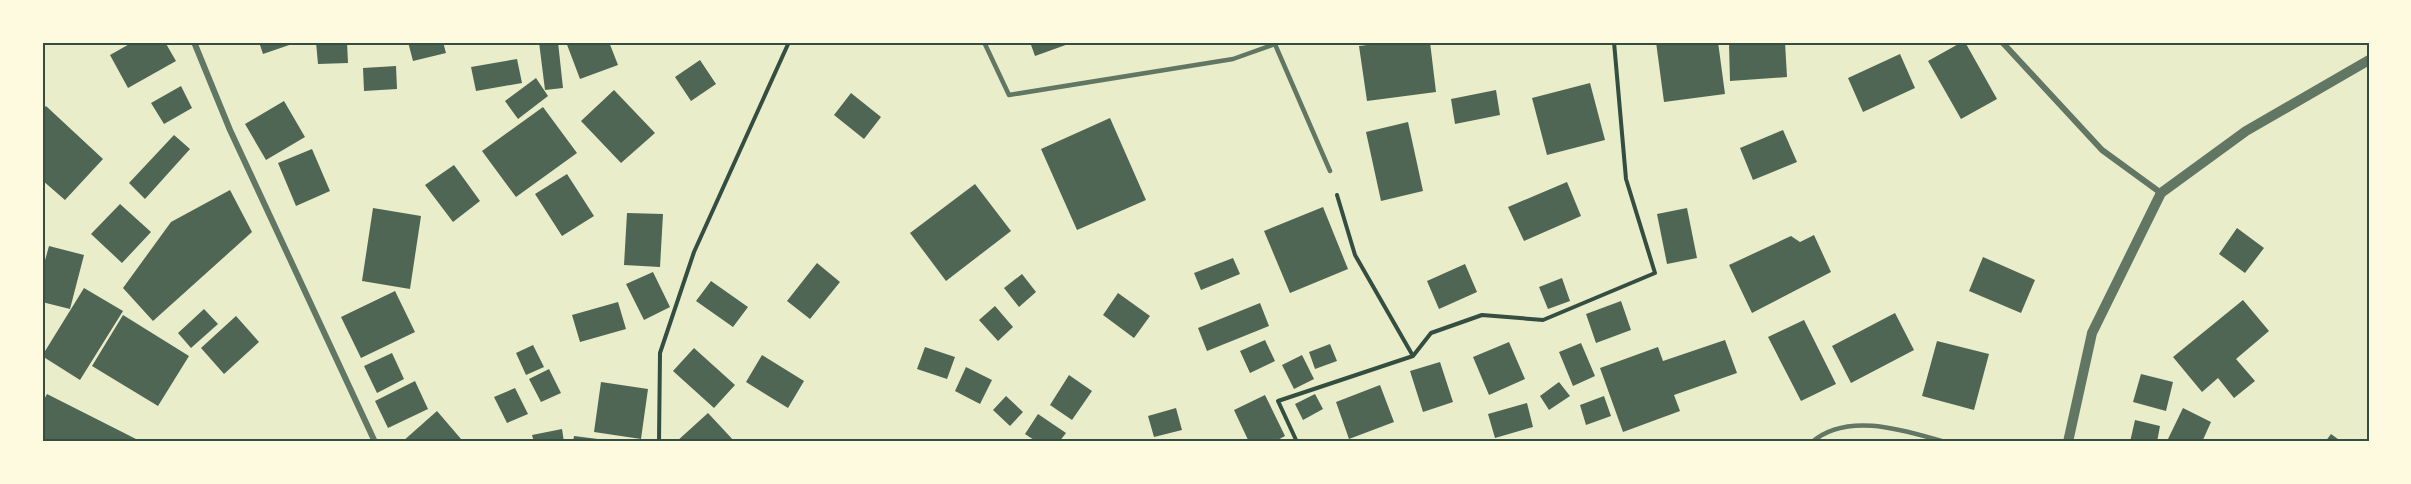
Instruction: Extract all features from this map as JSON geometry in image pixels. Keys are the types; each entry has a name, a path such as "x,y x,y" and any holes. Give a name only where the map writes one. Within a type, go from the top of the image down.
{"street":[{"path":"194,42 230,130 375,442"},
{"path":"2002,42 2102,150 2161,193"},
{"path":"2068,442 2092,333 2161,193 2246,131 2369,60"}],"lane":[{"path":"984,42 1009,95 1233,59 1275,43 1330,171"},
{"path":"1812,442 1846,427 1888,426 1945,442"}],"path":[{"path":"659,442 660,353 694,252 789,42"},
{"path":"1298,442 1278,401 1413,356 1431,333 1482,315 1543,320 1654,273 1626,179 1614,42"},
{"path":"1330,171 1355,255 1413,356"}],"building":[{"path":"133,42 165,42 176,61 128,88 110,55"},
{"path":"259,42 298,42 263,54"},
{"path":"316,42 347,42 348,63 318,64"},
{"path":"408,42 443,42 446,53 413,61"},
{"path":"539,42 558,42 563,88 545,90"},
{"path":"566,42 609,42 618,65 580,79"},
{"path":"1030,42 1074,42 1035,56"},
{"path":"1391,42 1430,42 1436,92 1367,101 1359,46"},
{"path":"1656,42 1718,42 1725,94 1664,102"},
{"path":"1785,42 1787,77 1730,81 1729,44"},
{"path":"1965,42 1997,99 1961,119 1928,61"},
{"path":"1900,54 1915,88 1863,112 1848,78"},
{"path":"517,59 522,83 476,91 471,67"},
{"path":"700,60 716,84 691,101 675,77"},
{"path":"396,66 397,89 364,91 363,68"},
{"path":"536,78 548,96 518,119 505,101"},
{"path":"1590,83 1605,140 1547,155 1532,98"},
{"path":"181,86 192,108 164,124 151,103"},
{"path":"614,90 655,133 621,163 581,121"},
{"path":"1496,90 1500,115 1455,124 1451,99"},
{"path":"851,93 881,117 864,139 834,115"},
{"path":"284,101 305,137 266,160 245,124"},
{"path":"46,106 103,159 65,200 42,180 42,111"},
{"path":"543,107 577,153 516,197 482,151"},
{"path":"1110,118 1146,200 1077,230 1041,149"},
{"path":"1408,122 1423,191 1381,201 1366,132"},
{"path":"1783,130 1797,162 1753,180 1740,148"},
{"path":"174,135 190,149 145,199 129,183"},
{"path":"312,149 330,191 296,206 278,163"},
{"path":"454,165 480,201 453,222 425,185"},
{"path":"567,174 594,216 562,236 535,194"},
{"path":"1567,182 1581,216 1524,241 1508,207"},
{"path":"975,184 1011,231 946,281 910,233"},
{"path":"230,190 252,232 153,321 123,288 171,222"},
{"path":"120,204 151,232 122,263 91,234"},
{"path":"1323,207 1348,269 1290,293 1264,231"},
{"path":"373,208 421,216 410,289 362,281"},
{"path":"1687,208 1697,258 1667,264 1657,214"},
{"path":"627,213 663,214 660,267 624,265"},
{"path":"2237,228 2264,248 2245,273 2219,254"},
{"path":"1814,235 1831,272 1752,313 1729,265 1791,236 1800,242"},
{"path":"49,246 84,255 70,309 42,302 42,271"},
{"path":"1983,257 2035,280 2021,313 1969,291"},
{"path":"1233,258 1240,274 1201,290 1194,273"},
{"path":"817,263 840,282 810,319 787,301"},
{"path":"1465,264 1477,292 1439,309 1427,281"},
{"path":"653,272 670,307 644,320 626,284"},
{"path":"1022,274 1036,292 1019,307 1004,288"},
{"path":"1562,278 1570,301 1548,309 1539,287"},
{"path":"711,281 748,307 733,327 696,301"},
{"path":"84,288 123,311 80,380 42,356"},
{"path":"395,291 415,332 361,358 341,317"},
{"path":"1118,293 1150,316 1134,338 1103,315"},
{"path":"2243,300 2269,331 2236,359 2255,381 2234,398 2218,378 2202,392 2173,357"},
{"path":"1621,301 1631,330 1596,343 1586,314"},
{"path":"618,302 626,329 580,342 572,315"},
{"path":"1260,303 1269,326 1207,351 1198,328"},
{"path":"995,306 1013,327 998,341 979,320"},
{"path":"204,309 218,324 191,348 178,333"},
{"path":"1895,313 1914,350 1851,383 1832,346"},
{"path":"123,315 189,356 158,406 92,366"},
{"path":"236,316 259,342 224,374 201,348"},
{"path":"1804,320 1836,384 1801,401 1768,337"},
{"path":"1265,340 1275,361 1250,373 1240,351"},
{"path":"1725,340 1737,373 1674,395 1680,411 1623,432 1600,368 1658,347 1663,361"},
{"path":"1937,341 1989,354 1974,410 1922,396"},
{"path":"1509,342 1525,379 1489,395 1473,357"},
{"path":"1581,343 1595,376 1573,386 1559,352"},
{"path":"1330,344 1337,361 1315,369 1309,352"},
{"path":"533,345 544,367 526,375 516,353"},
{"path":"925,347 955,357 947,379 917,369"},
{"path":"694,348 735,385 714,408 673,371"},
{"path":"392,353 404,379 377,393 364,366"},
{"path":"762,355 804,381 788,408 746,382"},
{"path":"1302,355 1314,379 1294,389 1282,365"},
{"path":"1440,362 1453,402 1423,412 1410,371"},
{"path":"966,367 992,380 980,404 955,391"},
{"path":"549,369 561,393 541,402 529,379"},
{"path":"2141,374 2173,382 2166,411 2133,402"},
{"path":"1069,375 1092,391 1072,420 1050,405"},
{"path":"415,381 428,409 388,428 375,401"},
{"path":"601,382 648,389 641,439 594,432"},
{"path":"1559,382 1570,396 1549,410 1540,396"},
{"path":"1380,385 1394,422 1349,439 1336,402"},
{"path":"515,388 528,414 507,423 494,397"},
{"path":"47,394 136,439 134,442 42,442 42,403"},
{"path":"1315,394 1323,409 1303,420 1295,404"},
{"path":"1265,395 1285,436 1274,442 1249,442 1234,410"},
{"path":"1006,396 1023,412 1010,426 993,410"},
{"path":"1604,396 1611,416 1586,425 1580,405"},
{"path":"1527,403 1533,427 1495,438 1488,414"},
{"path":"1176,408 1182,430 1154,437 1148,416"},
{"path":"2183,408 2211,422 2202,442 2174,442 2168,439"},
{"path":"437,411 461,439 457,442 402,442"},
{"path":"708,413 735,442 676,442"},
{"path":"1038,414 1066,433 1059,442 1037,442 1025,434"},
{"path":"2135,420 2160,426 2157,442 2130,442"},
{"path":"562,429 564,442 534,442 532,435"},
{"path":"2331,434 2342,442 2325,442"},
{"path":"574,436 606,440 605,442 573,442"}]}
